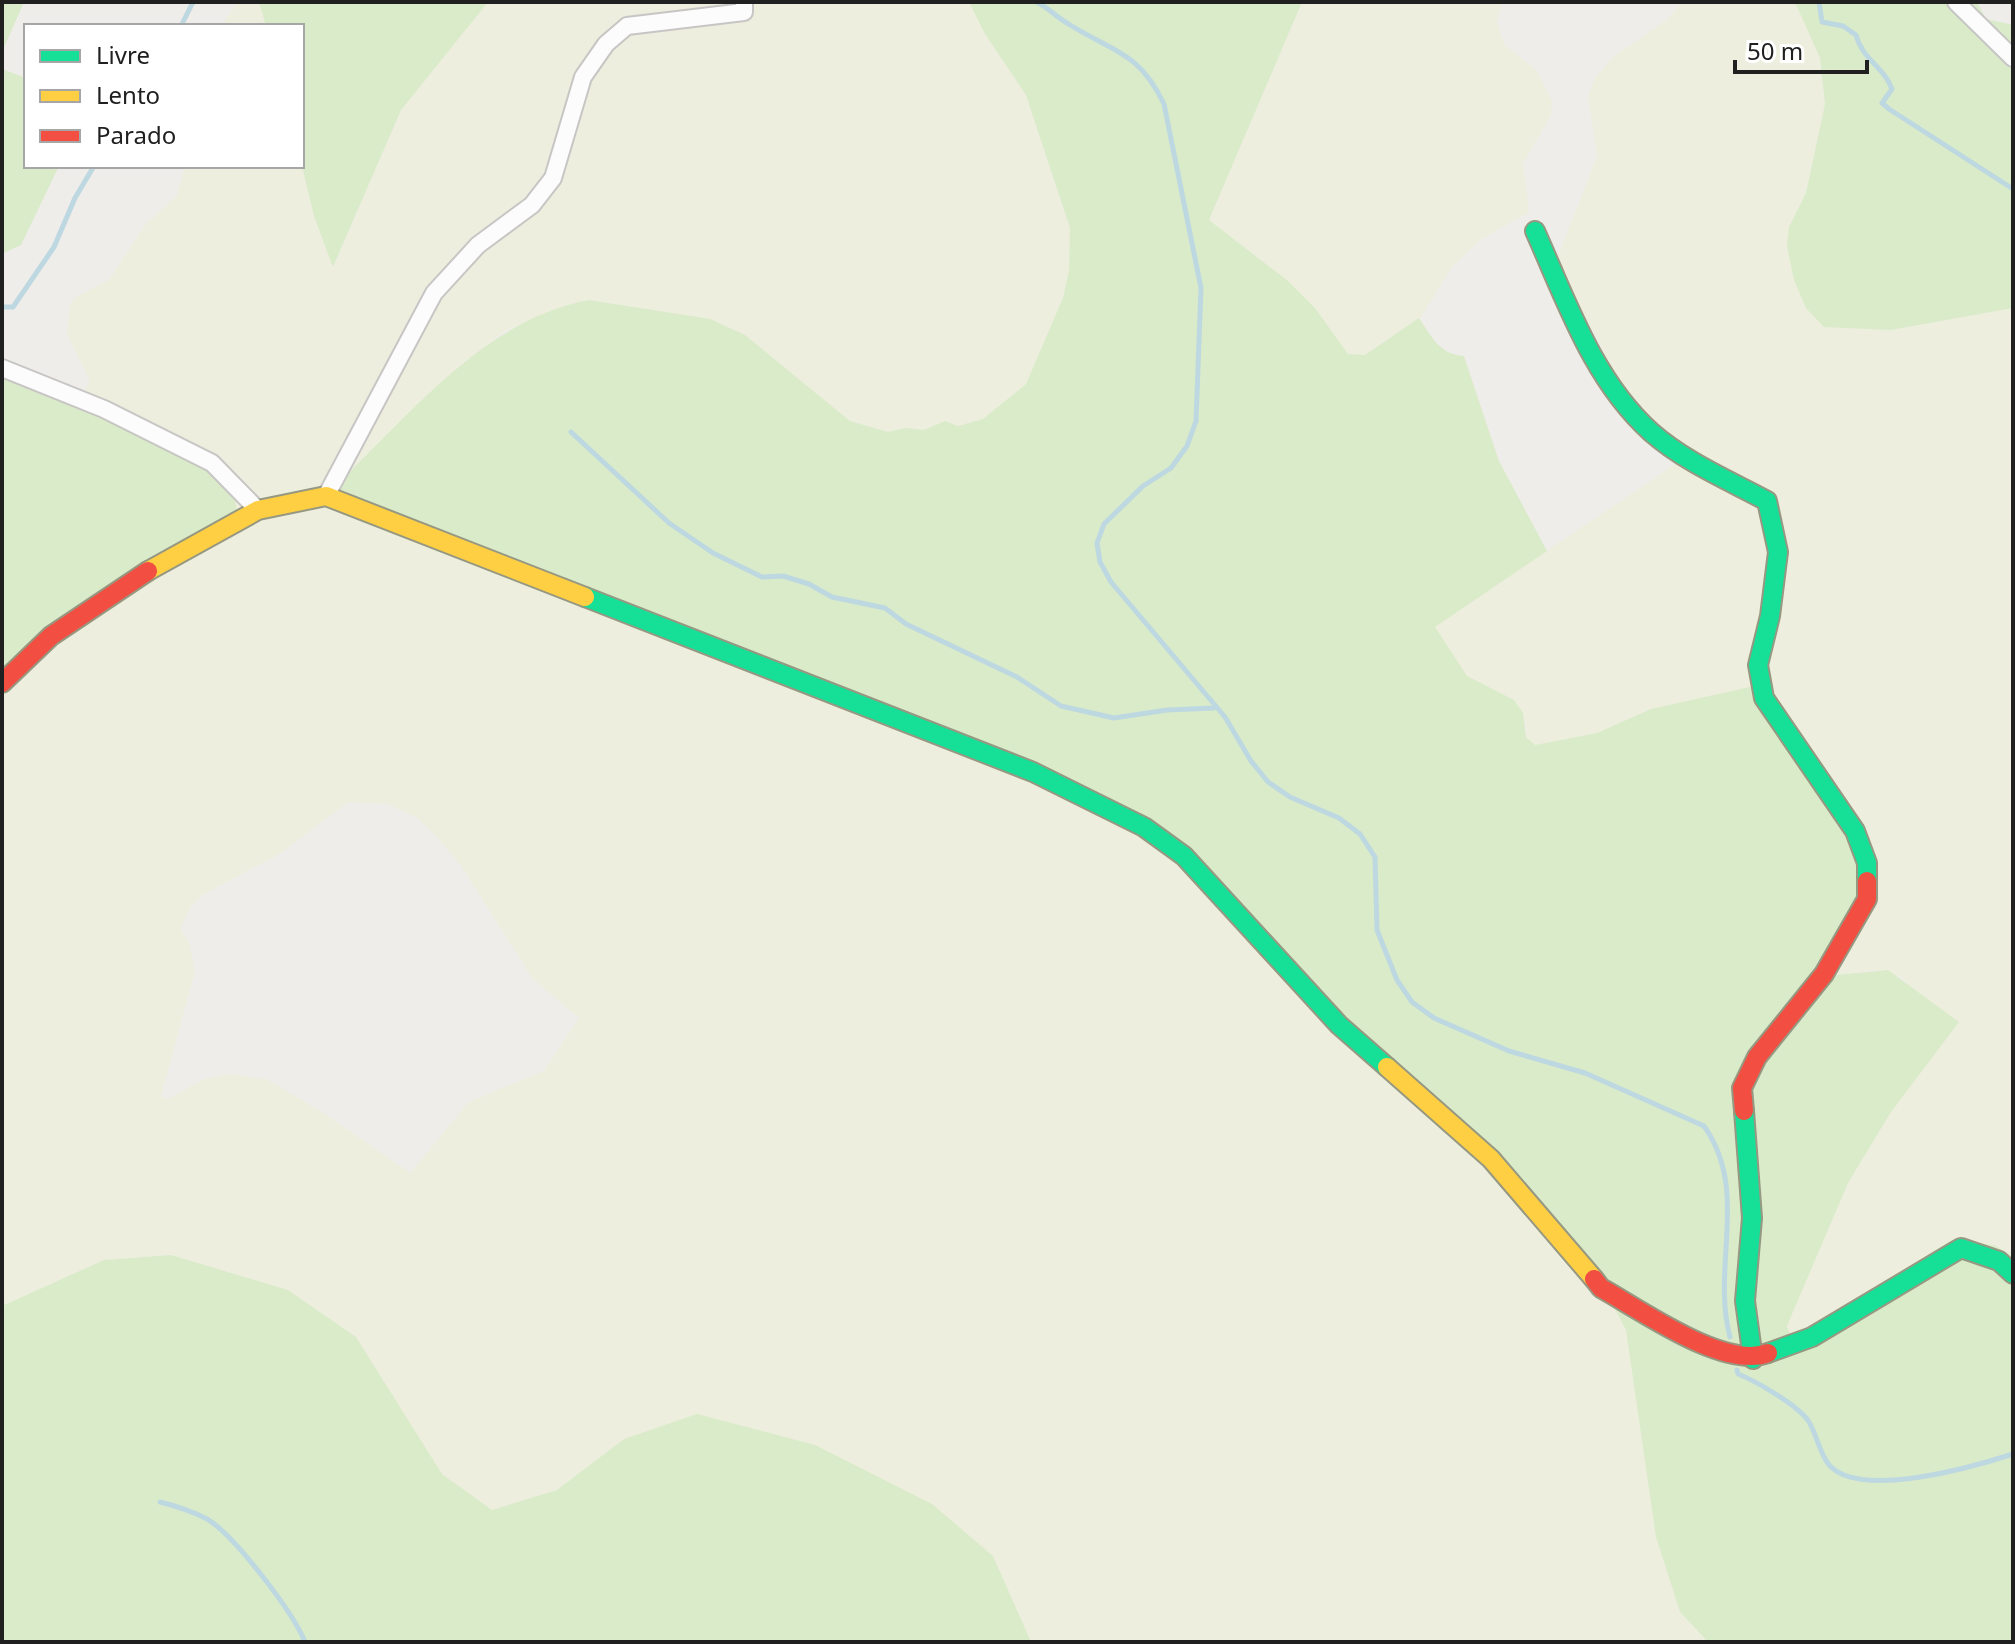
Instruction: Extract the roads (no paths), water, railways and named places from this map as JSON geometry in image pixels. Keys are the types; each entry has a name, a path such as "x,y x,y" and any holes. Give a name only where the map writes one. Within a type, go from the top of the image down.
{"street":[{"path":"326,496 434,293 478,245 532,205 553,178 583,77 606,44 627,26 744,12 744,2"},
{"path":"1956,2 2013,58"},
{"path":"1535,231 1582,331 1638,420 1675,450 1767,501 1778,552 1770,616 1758,665 1764,698 1855,831 1867,863 1867,899 1824,974 1757,1057 1742,1088 1752,1218 1745,1301 1753,1359"},
{"path":"2,368 104,409 212,463 258,510"},
{"path":"2,683 30,654 92,606 258,510 326,496 1033,772 1144,827 1184,856 1339,1025 1491,1159 1601,1288 1709,1347 1753,1359 1812,1337 1961,1248 1999,1261 2013,1274"}],"waterway":[{"path":"182,24 193,2"},
{"path":"1036,2 1123,54 1154,86 1164,104 1201,288 1196,421 1187,446 1171,468 1143,486 1104,524 1097,543 1100,562 1111,582 1225,717 1251,761 1268,782 1290,797 1339,818 1360,834 1375,857 1377,930 1397,980 1412,1002 1434,1018 1509,1051 1585,1073 1704,1126 1718,1151 1725,1176 1727,1229 1724,1283 1730,1337"},
{"path":"1819,2 1822,22 1843,26 1856,35 1863,50 1888,81 1892,89 1882,103 2013,189"},
{"path":"2,307 13,307 54,247 75,198 93,168"},
{"path":"571,432 669,523 713,553 762,577 783,576 809,584 832,597 885,608 906,624 1017,677 1061,706 1114,718 1167,710 1214,708"},
{"path":"1737,1370 1738,1374 1776,1395 1804,1416 1830,1466 1845,1475 1866,1480 1918,1477 2013,1454"},
{"path":"160,1502 207,1519 232,1541 262,1575 305,1642"}]}
